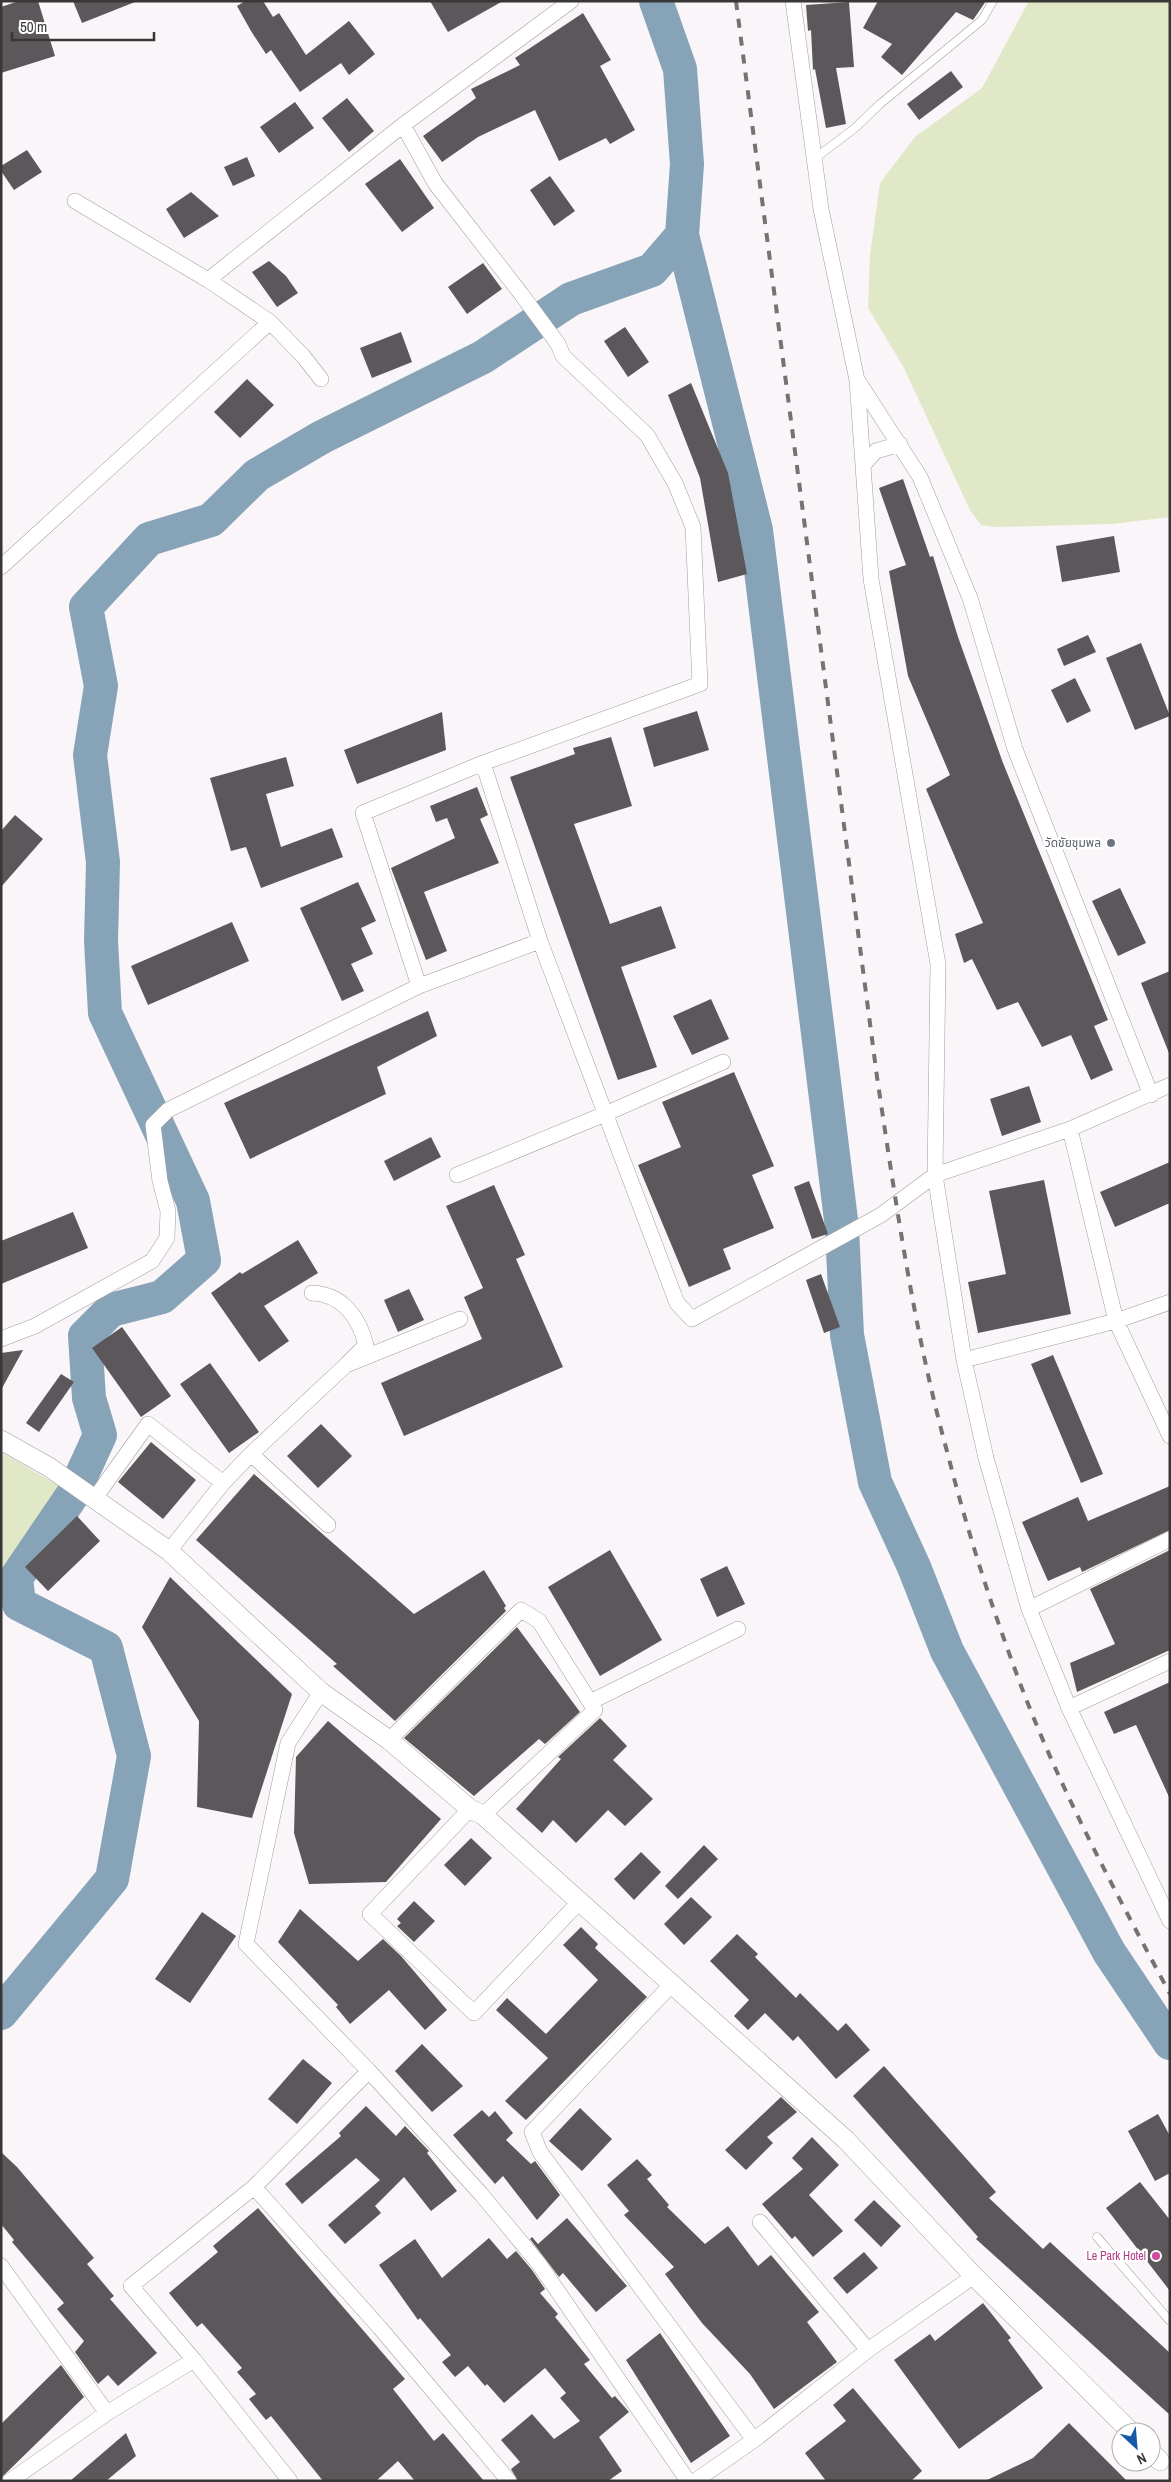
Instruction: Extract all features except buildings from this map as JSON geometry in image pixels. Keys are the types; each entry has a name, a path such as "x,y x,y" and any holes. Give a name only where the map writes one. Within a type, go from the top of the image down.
{"street":[{"path":"208,280 403,125 571,1"},
{"path":"793,1 821,209 857,380 871,578 938,964 935,1175 964,1360 986,1458 1029,1608 1069,1708 1170,1921"},
{"path":"403,125 435,183 522,295 558,344 564,356 647,435 675,483 693,527 700,684 483,764 362,813 419,986"},
{"path":"75,201 208,280 270,322 303,356 321,379"},
{"path":"1,567 270,322"},
{"path":"857,380 900,444 920,478 970,598 1015,749 1150,1094"},
{"path":"863,464 876,451 900,444"},
{"path":"483,764 540,941 605,1114 677,1303 692,1319 881,1215 935,1175 1070,1129 1170,1085"},
{"path":"1,1339 35,1326 152,1261 167,1238 168,1212 160,1181 153,1125 166,1112 419,986 540,941"},
{"path":"456,1175 605,1114 723,1062"},
{"path":"1070,1129 1116,1321 1170,1436"},
{"path":"169,1551 223,1483 250,1454 366,1345 362,1329 341,1301 326,1294 312,1293"},
{"path":"964,1360 1116,1321 1170,1302"},
{"path":"346,1365 460,1319"},
{"path":"91,1496 148,1424 223,1483"},
{"path":"1,1440 49,1467 169,1551 321,1692 388,1740 580,1901 846,2140 974,2276 1121,2422"},
{"path":"250,1454 328,1525"},
{"path":"1029,1608 1170,1539"},
{"path":"388,1740 522,1610 539,1621 595,1710 476,1812 370,1914 474,2013 580,1901"},
{"path":"590,1702 738,1629"},
{"path":"1069,1708 1170,1660"},
{"path":"321,1692 288,1743 246,1944 369,2071 481,2194 540,2264 688,2481"},
{"path":"672,1984 532,2132 540,2152 754,2440"},
{"path":"290,2481 194,2360 130,2286 254,2187 369,2071"},
{"path":"254,2187 380,2328 509,2481"},
{"path":"760,2222 868,2350"},
{"path":"1,2266 107,2414"},
{"path":"695,2481 754,2440 868,2350 974,2276"},
{"path":"10,2481 107,2414 194,2360"}],"lane":[{"path":"814,158 855,128 880,104 982,20 993,1"},
{"path":"1096,2237 1170,2321"}],"green space":[{"path":"1029,1 1170,1 1170,517 1112,524 994,527 981,525 970,510 903,366 868,308 870,255 880,183 915,137 982,88"},
{"path":"1,1452 73,1494 9,1580 1,1576"}],"waterway":[{"path":"656,1 680,69 687,164 682,235 756,530 842,1228 847,1335 875,1482 914,1567 947,1651 1109,1952 1170,2043"},
{"path":"1,2013 112,1879 134,1756 106,1648 19,1604 16,1578 73,1494 100,1435 89,1398 85,1336 111,1310 162,1297 204,1260 193,1201 105,1013 101,941 103,862 90,755 101,686 86,607 149,539 211,520 257,475 322,437 483,357 571,299 652,270 682,235"}],"railway":[{"path":"736,1 877,1077 907,1268 925,1362 970,1534 995,1613 1029,1707 1086,1832 1170,1994"}],"place":[{"name":"วัดชัยชุมพล","path":"1111,843"},
{"name":"Le Park Hotel","path":"1156,2256"}]}
